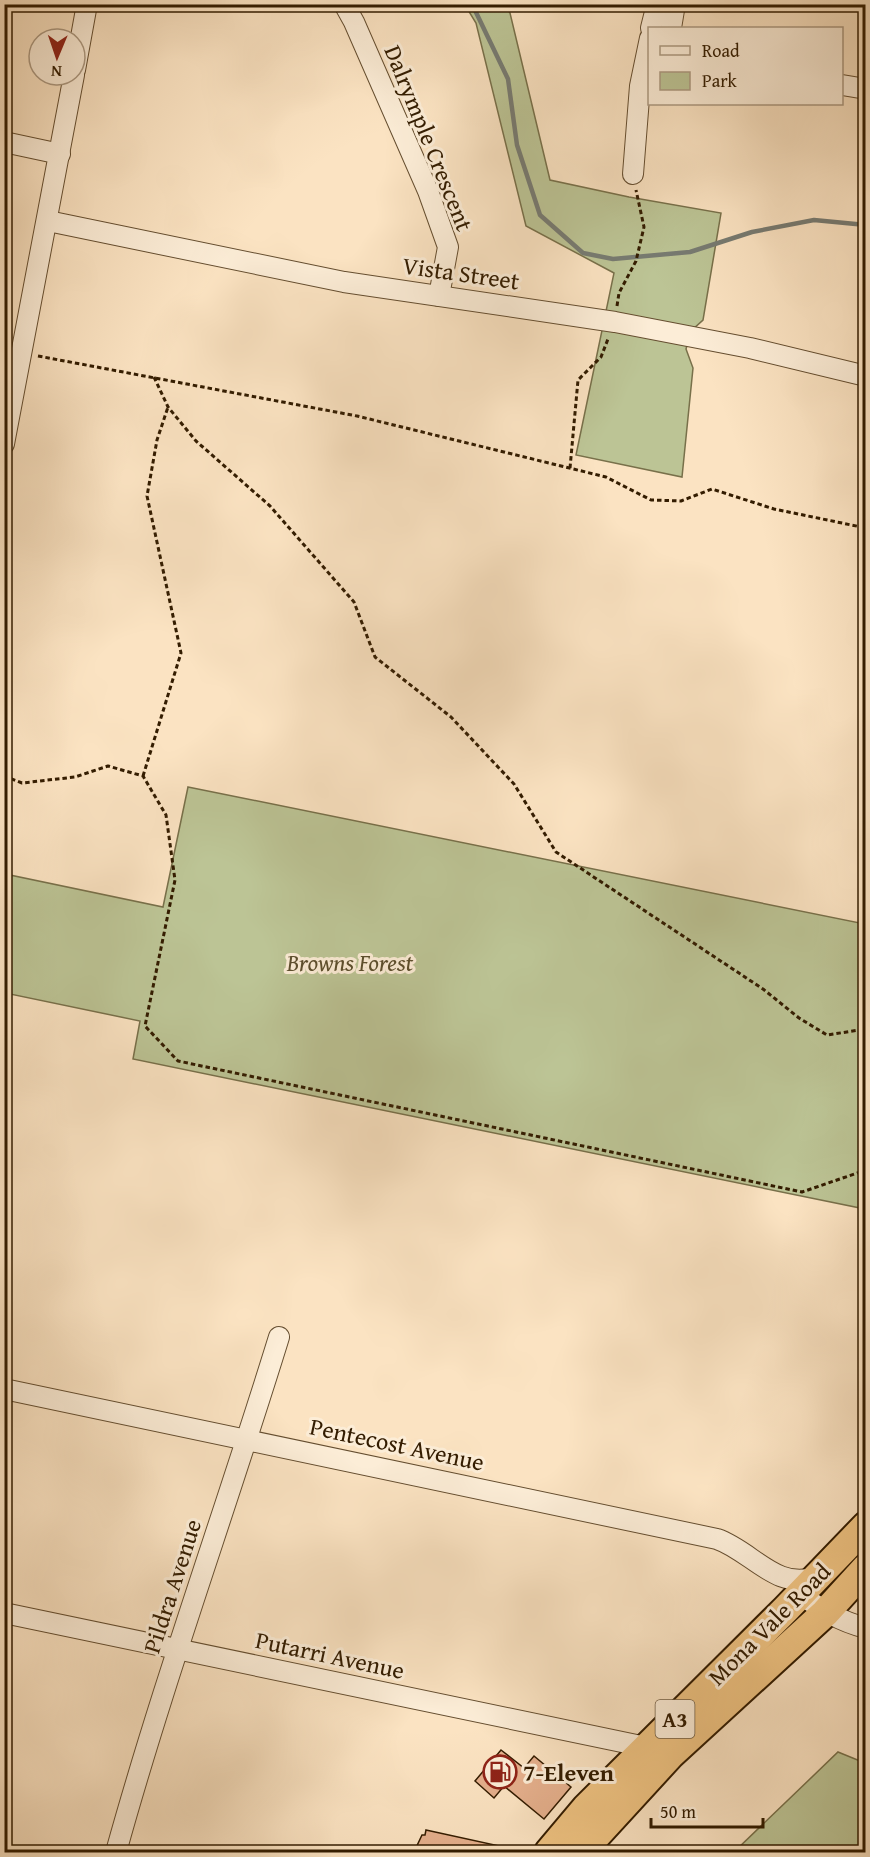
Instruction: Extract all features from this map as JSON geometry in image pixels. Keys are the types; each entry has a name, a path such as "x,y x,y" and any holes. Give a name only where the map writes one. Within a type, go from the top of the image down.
{"highway":[{"name":"Mona Vale Road","path":"549,1852 586,1808 866,1526"},
{"name":"Mona Vale Road","path":"583,1852 670,1755 825,1613 866,1568"}],"street":[{"path":"83,27 87,4"},
{"name":"Dalrymple Crescent","path":"344,4 428,191 448,247 439,296"},
{"path":"651,27 657,4"},
{"path":"671,27 675,4"},
{"path":"633,174 640,86 648,48"},
{"path":"843,85 866,90"},
{"path":"4,444 72,87"},
{"path":"4,142 60,154"},
{"name":"Vista Street","path":"48,221 344,282 615,322 750,348 866,376"},
{"name":"Pildra Avenue","path":"116,1852 143,1756 248,1438 279,1336"},
{"name":"Pentecost Avenue","path":"4,1389 248,1438 717,1539 742,1550 825,1613 842,1622 866,1629"},
{"name":"Pentecost Avenue","path":"770,1572 796,1581 801,1593"},
{"name":"Putarri Avenue","path":"4,1612 646,1748"}],"path":[{"path":"570,468 578,380 601,357 615,322 619,293 636,261 644,227 633,174"},
{"path":"23,352 357,416 606,477 651,500 681,501 712,489 774,509 866,528"},
{"path":"154,377 168,407 196,441 270,506 354,602 375,657 451,717 514,784 556,852 764,989 799,1018 827,1035 866,1029"},
{"path":"143,776 181,653 147,496 157,440 168,407"},
{"path":"4,776 22,783 75,777 108,766 143,776 166,814 175,880 145,1026 178,1061 802,1192 866,1170"}],"green space":[{"path":"465,5 505,5 510,13 550,180 721,213 703,320 691,331 686,349 693,368 682,477 576,455 614,273 526,226 476,23"},
{"name":"Browns Forest","path":"188,787 865,924 865,1209 133,1059 140,1021 5,993 5,874 163,907"},
{"path":"838,1752 865,1763 865,1852 734,1852"}],"building":[{"path":"501,1750 524,1768 534,1756 571,1787 544,1819 504,1786 494,1798 475,1781"},
{"path":"426,1830 504,1847 504,1852 414,1852"}],"waterway":[{"path":"472,4 508,79 517,145 540,215 583,253 613,259 690,252 752,232 814,220 866,225"}],"place":[{"name":"7-Eleven","path":"500,1772"}]}
